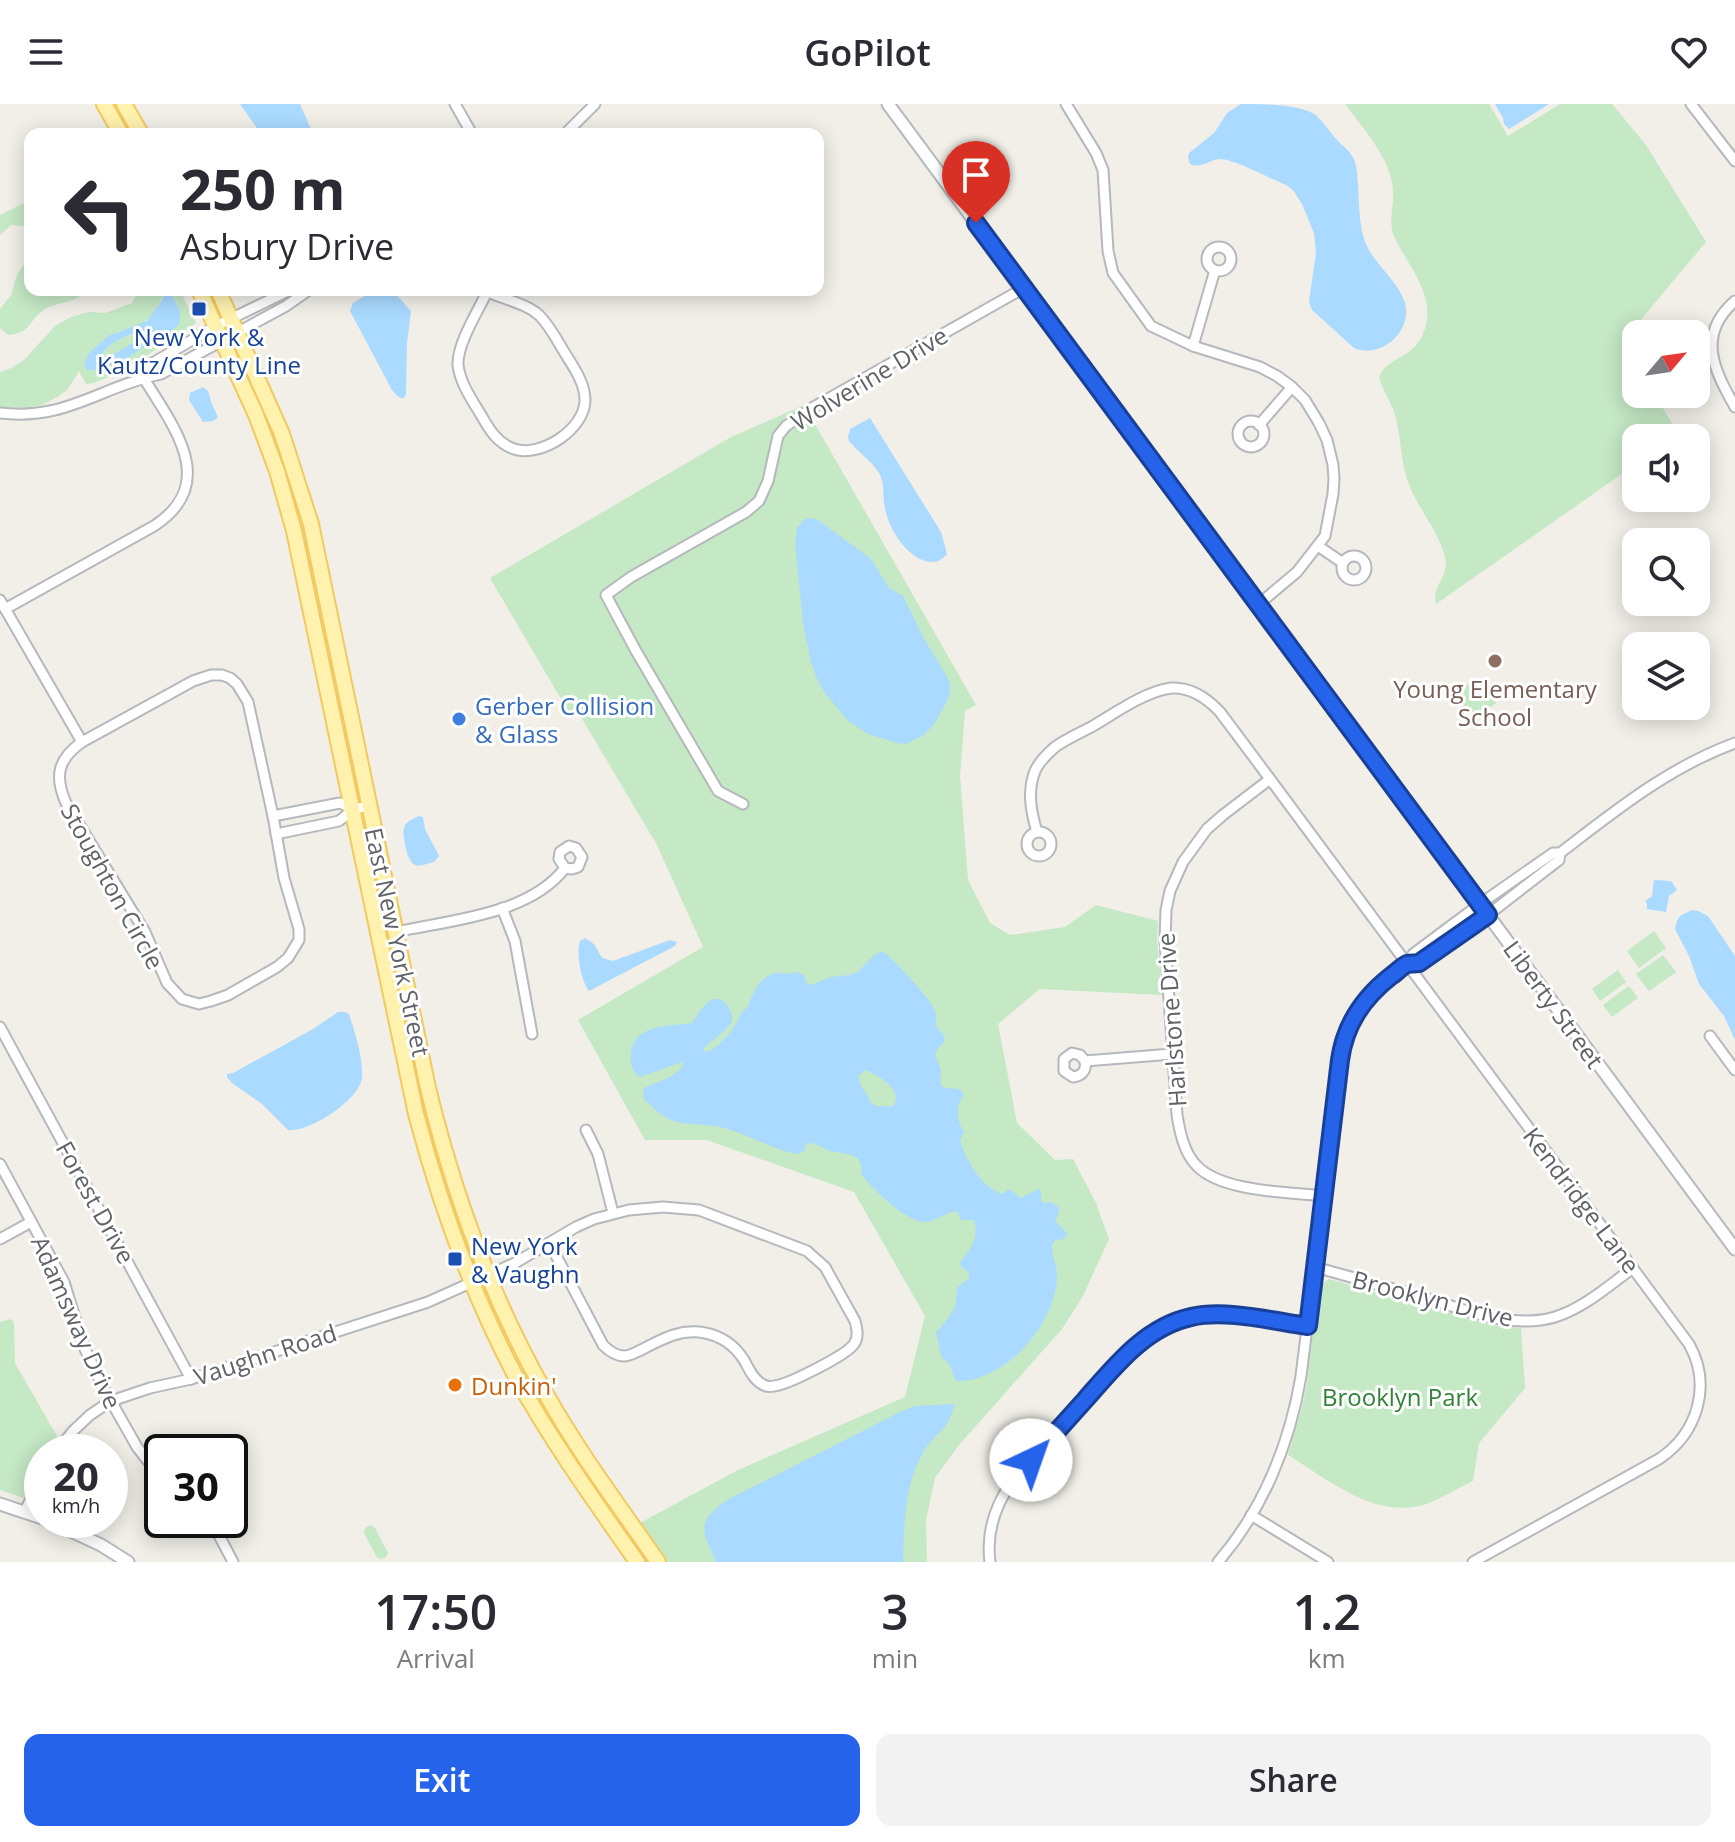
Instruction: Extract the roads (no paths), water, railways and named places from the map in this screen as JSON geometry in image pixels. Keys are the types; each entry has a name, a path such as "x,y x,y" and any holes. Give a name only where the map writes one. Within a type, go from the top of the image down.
{"main road":[{"path":"104,104 118,128"},
{"path":"124,104 138,128"},
{"name":"East New York Street","path":"202,296 261,428 286,499 302,563 416,1114 438,1192 472,1282 505,1354 545,1426 637,1562"},
{"name":"East New York Street","path":"221,296 278,424 307,511 439,1134 456,1190 488,1275 520,1346 580,1449 658,1562"}],"street":[{"path":"455,104 469,128"},
{"path":"571,128 595,104"},
{"name":"Liberty Street","path":"888,104 1735,1249"},
{"path":"1066,104 1103,170 1108,251 1113,273 1151,326 1193,346 1260,367 1292,387 1305,400 1327,440 1333,465 1333,494 1325,536 1297,572 1259,604"},
{"path":"1691,104 1735,161"},
{"path":"1193,346 1215,270"},
{"name":"Wolverine Drive","path":"743,804 718,791 606,595 631,577 746,512 759,501 768,481 778,436 786,426 812,408 1024,288"},
{"path":"0,413 38,414 59,410 143,377 161,374 219,333 281,296"},
{"path":"143,377 151,364 286,306 300,296"},
{"path":"483,296 462,346 458,364 460,375 495,438 512,449 536,450 575,426 585,407 584,388 553,333 537,314 497,296"},
{"path":"1735,301 1720,318 1713,333 1712,350 1714,367 1735,407"},
{"path":"82,742 3,604 154,526 173,511 181,499 188,471 186,456 143,377"},
{"path":"1259,425 1292,387"},
{"path":"1318,546 1343,563"},
{"name":"Stoughton Circle","path":"222,675 245,693 273,816 299,940 288,958 277,967 228,995 199,1004 182,999 167,983 145,932 66,803 60,790 59,776 64,757 82,742 193,681 222,675"},
{"name":"Kendridge Lane","path":"1037,832 1030,803 1035,773 1040,762 1060,744 1144,697 1171,688 1188,689 1212,704 1689,1344 1699,1371 1700,1398 1687,1431 1674,1447 1659,1459 1473,1562"},
{"path":"1218,1562 1251,1515 1274,1471 1293,1418 1308,1326 1340,1060 1349,1025 1366,999 1407,964 1413,954 1480,904 1553,853 1560,853 1649,787 1675,771 1735,743"},
{"name":"Harlstone Drive","path":"1270,779 1207,829 1183,862 1170,891 1164,928 1180,1130 1188,1154 1196,1165 1216,1179 1232,1185 1323,1196"},
{"path":"273,816 340,803 354,809"},
{"path":"276,834 339,821 354,809 370,806"},
{"path":"1407,964 1418,964 1488,915 1559,860 1560,853"},
{"path":"396,932 502,908 543,888 565,868"},
{"path":"502,908 515,941 532,1034"},
{"name":"Forest Drive","path":"0,1027 191,1379"},
{"path":"1710,1036 1735,1070"},
{"path":"1085,1061 1172,1054"},
{"path":"586,1130 598,1154 613,1213"},
{"name":"Adamsway Drive","path":"0,1164 64,1282 84,1347 111,1401 144,1455"},
{"name":"Vaughn Road","path":"71,1434 90,1415 111,1401 191,1379 428,1302 525,1258 576,1227 613,1213 645,1208 699,1210 807,1251 825,1267 855,1321 857,1341 844,1354 776,1386 761,1384 732,1347 708,1333 675,1334 635,1353 625,1356 615,1354 603,1345 550,1244"},
{"path":"0,1239 31,1222"},
{"name":"Brooklyn Drive","path":"1315,1267 1487,1315 1524,1321 1569,1312 1633,1268"},
{"path":"990,1562 991,1520 1003,1494 1138,1344 1178,1321 1205,1315 1308,1326"},
{"path":"0,1504 24,1511"},
{"path":"1251,1515 1328,1562"},
{"path":"86,1538 128,1562"},
{"path":"220,1538 233,1562"}],"water":[{"path":"240,104 300,104 311,128 257,128"},
{"path":"1241,104 1289,106 1314,114 1353,158 1364,239 1400,292 1406,311 1400,331 1385,346 1365,351 1354,348 1312,310 1309,302 1316,252 1314,233 1293,190 1226,160 1190,164 1189,153 1214,133 1227,113"},
{"path":"1495,104 1549,104 1509,129"},
{"path":"165,296 172,296 180,311 178,325 166,333 144,332 123,338 102,354 110,355 141,339 147,342 120,362 87,370 84,363 90,352 108,336 147,321"},
{"path":"365,296 397,296 411,311 406,394 403,399 392,390 350,311 353,303"},
{"path":"203,387 208,391 218,417 213,421 203,422 189,400 190,393"},
{"path":"870,418 941,532 947,554 938,561 920,559 901,543 888,520 879,473 849,441 850,429"},
{"path":"810,518 818,520 871,559 889,588 903,596 950,684 950,693 935,723 924,735 906,744 868,734 848,721 817,679 803,623 795,543 797,528"},
{"path":"419,816 423,817 425,829 439,856 434,862 422,865 412,863 404,842 406,824"},
{"path":"1654,880 1671,881 1677,890 1669,896 1666,912 1647,909 1645,901 1652,896"},
{"path":"1692,910 1708,916 1735,956 1735,1040 1724,1016 1699,984 1675,929 1680,916"},
{"path":"585,938 594,944 602,958 613,961 670,940 677,942 675,946 589,991 579,960 580,941"},
{"path":"882,951 887,955 934,1009 936,1027 944,1035 945,1041 936,1053 941,1085 958,1089 964,1094 958,1108 958,1118 964,1132 960,1141 975,1172 987,1185 1002,1194 1009,1189 1021,1198 1038,1189 1041,1191 1043,1203 1051,1202 1059,1207 1055,1221 1068,1234 1052,1244 1057,1275 1055,1293 1038,1330 1010,1361 975,1379 956,1381 949,1364 941,1356 936,1333 954,1308 957,1288 969,1278 969,1272 960,1263 975,1238 974,1220 961,1220 957,1211 927,1222 910,1217 874,1188 861,1174 859,1161 851,1155 808,1143 805,1151 796,1154 717,1126 685,1124 667,1118 644,1099 643,1089 675,1074 682,1062 640,1077 631,1065 633,1045 638,1037 654,1028 692,1023 713,999 718,999 729,1008 732,1019 728,1027 704,1048 706,1052 717,1046 732,1030 766,977 798,972 804,975 806,983 812,985 830,977 859,971","holes":["865,1070 885,1081 893,1090 896,1095 893,1106 876,1106 870,1102 860,1083 859,1076"]},
{"path":"338,1012 349,1014 360,1053 362,1077 353,1095 332,1113 308,1126 288,1130 262,1104 227,1077 227,1074 313,1029"},
{"path":"954,1404 950,1419 924,1451 912,1477 906,1505 903,1562 716,1562 704,1528 709,1516 725,1501 904,1410 915,1406"}],"place":[{"name":"New York & Kautz/County Line","path":"199,309"},
{"name":"Young Elementary School","path":"1495,661"},
{"name":"Gerber Collision & Glass","path":"459,719"},
{"name":"New York & Vaughn","path":"455,1259"},
{"name":"Dunkin'","path":"455,1385"}],"park label":[{"name":"Brooklyn Park","path":"1400,1396"}]}
